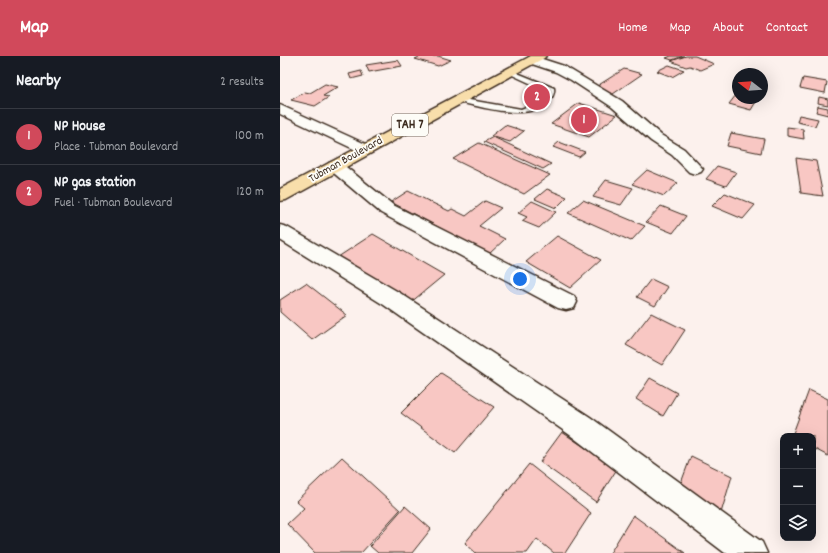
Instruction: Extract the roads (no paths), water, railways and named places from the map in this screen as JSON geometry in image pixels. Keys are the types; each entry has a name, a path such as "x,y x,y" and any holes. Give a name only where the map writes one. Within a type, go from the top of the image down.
{"highway":[{"name":"Tubman Boulevard","path":"280,196 537,58"}],"street":[{"path":"537,58 576,77 617,104 656,138 678,152 695,169"},
{"path":"280,109 365,149"},
{"path":"335,166 387,209 566,302"},
{"path":"280,231 392,299 580,426 751,553"}],"lane":[{"path":"458,100 521,111 529,110 544,102 551,94 551,90 510,72"}],"place":[{"name":"NP gas station","path":"537,97"},
{"name":"NP House","path":"584,120"}]}
